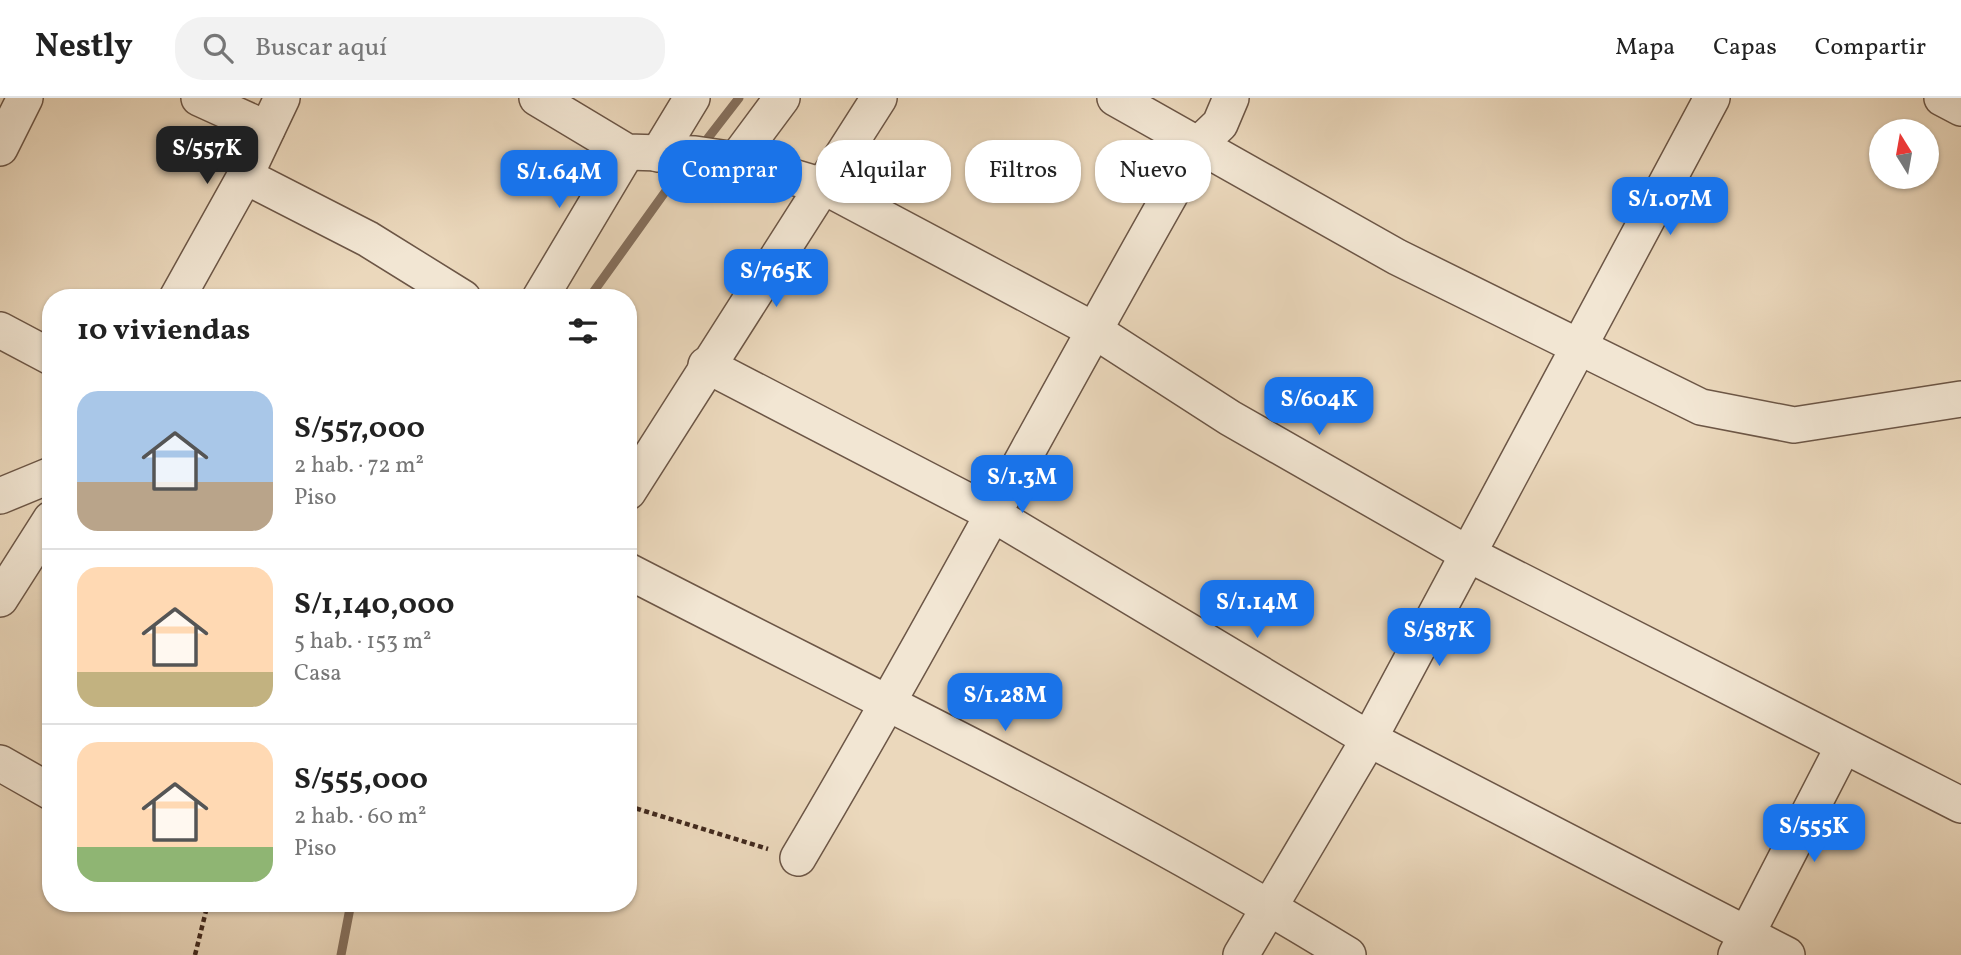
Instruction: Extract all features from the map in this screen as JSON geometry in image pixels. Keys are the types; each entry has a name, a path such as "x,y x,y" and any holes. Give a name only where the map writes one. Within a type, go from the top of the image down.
{"street":[{"path":"0,148 25,98"},
{"path":"199,98 267,130"},
{"path":"182,289 246,176 282,98"},
{"path":"537,98 643,153 658,153"},
{"path":"546,289 643,153 692,98"},
{"path":"751,140 782,98"},
{"path":"852,140 879,98"},
{"path":"1115,98 1192,140"},
{"path":"1203,140 1220,124 1231,98"},
{"path":"1241,955 1369,739 1712,98"},
{"path":"1942,98 1961,108"},
{"path":"1211,151 1397,257 1578,349 1701,407 1794,425 1961,399"},
{"path":"246,176 368,239 449,289"},
{"path":"637,477 706,365 816,197"},
{"path":"855,203 1092,329 1230,418 1468,554 1961,805"},
{"path":"798,858 888,706 1092,329 1165,203"},
{"path":"0,330 42,352"},
{"path":"706,365 991,513 1369,739 1742,944 1787,955"},
{"path":"0,496 42,479"},
{"path":"0,599 12,577 41,558"},
{"path":"637,576 1100,812 1269,906 1348,955"},
{"path":"1742,944 1843,747"},
{"path":"0,763 42,787"}],"path":[{"path":"637,809 798,858"},
{"path":"195,955 206,912"}],"waterway":[{"path":"708,138 739,98"},
{"path":"595,289 658,202"},
{"path":"341,955 349,912"}]}
